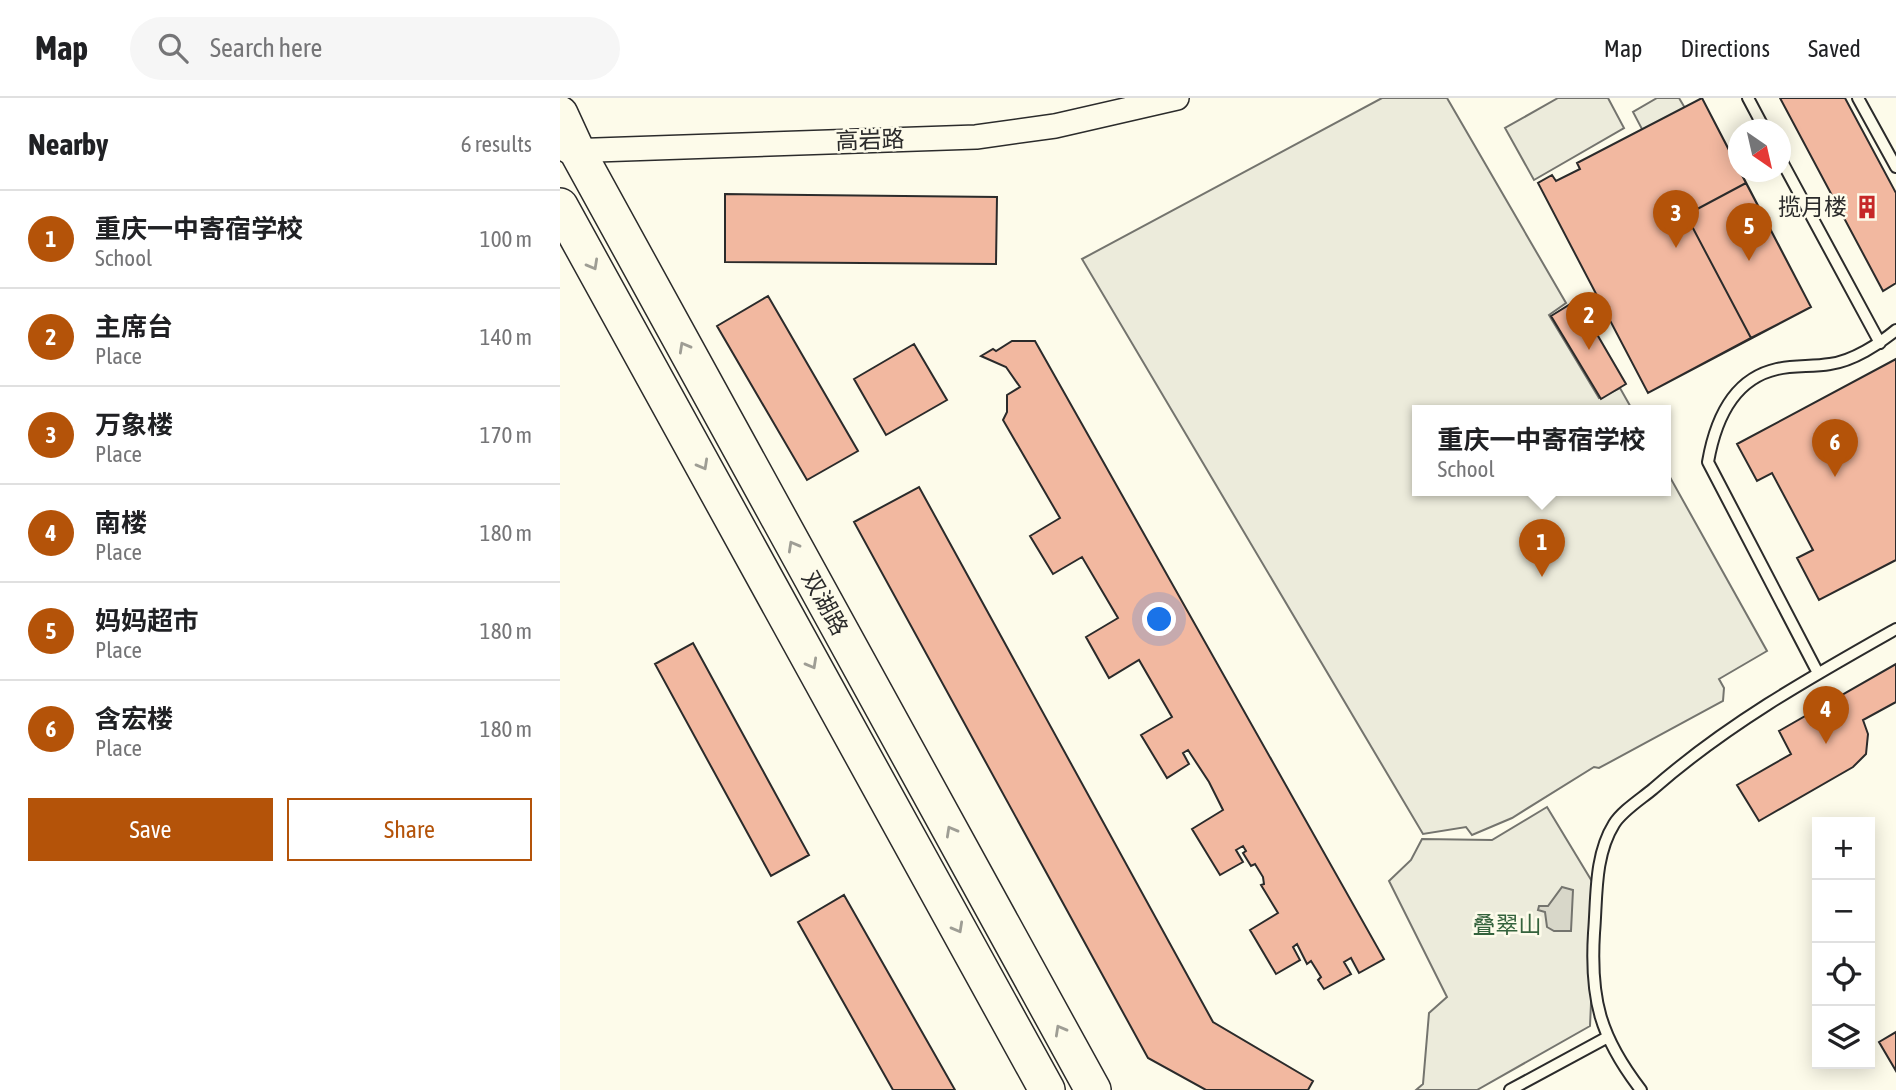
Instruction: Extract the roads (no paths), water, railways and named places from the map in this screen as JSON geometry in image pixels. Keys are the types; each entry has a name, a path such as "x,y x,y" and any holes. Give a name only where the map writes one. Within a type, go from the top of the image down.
{"main road":[{"name":"双湖路","path":"560,114 568,151 1093,1090"},
{"name":"双湖路","path":"560,206 1047,1090"}],"street":[{"name":"高岩路","path":"568,151 976,136 1055,126 1177,98"}],"lane":[{"path":"1748,98 1759,119"},
{"path":"1858,98 1896,167"},
{"path":"1791,178 1880,343"},
{"path":"1818,673 1708,462 1713,431 1727,404 1745,384 1774,369 1832,364 1880,343 1896,330"},
{"path":"1641,1090 1618,1060 1606,1038 1592,976 1598,877 1603,850 1615,823 1690,757 1754,711 1896,629"},
{"path":"1510,1090 1525,1086 1606,1038"}],"place":[{"name":"揽月楼","path":"1867,207"},
{"name":"万象楼","path":"1676,248"},
{"name":"妈妈超市","path":"1749,261"},
{"name":"主席台","path":"1589,350"},
{"name":"含宏楼","path":"1835,477"},
{"name":"重庆一中寄宿学校","path":"1542,577"},
{"name":"南楼","path":"1826,744"}],"park label":[{"name":"叠翠山","path":"1507,925"}]}
